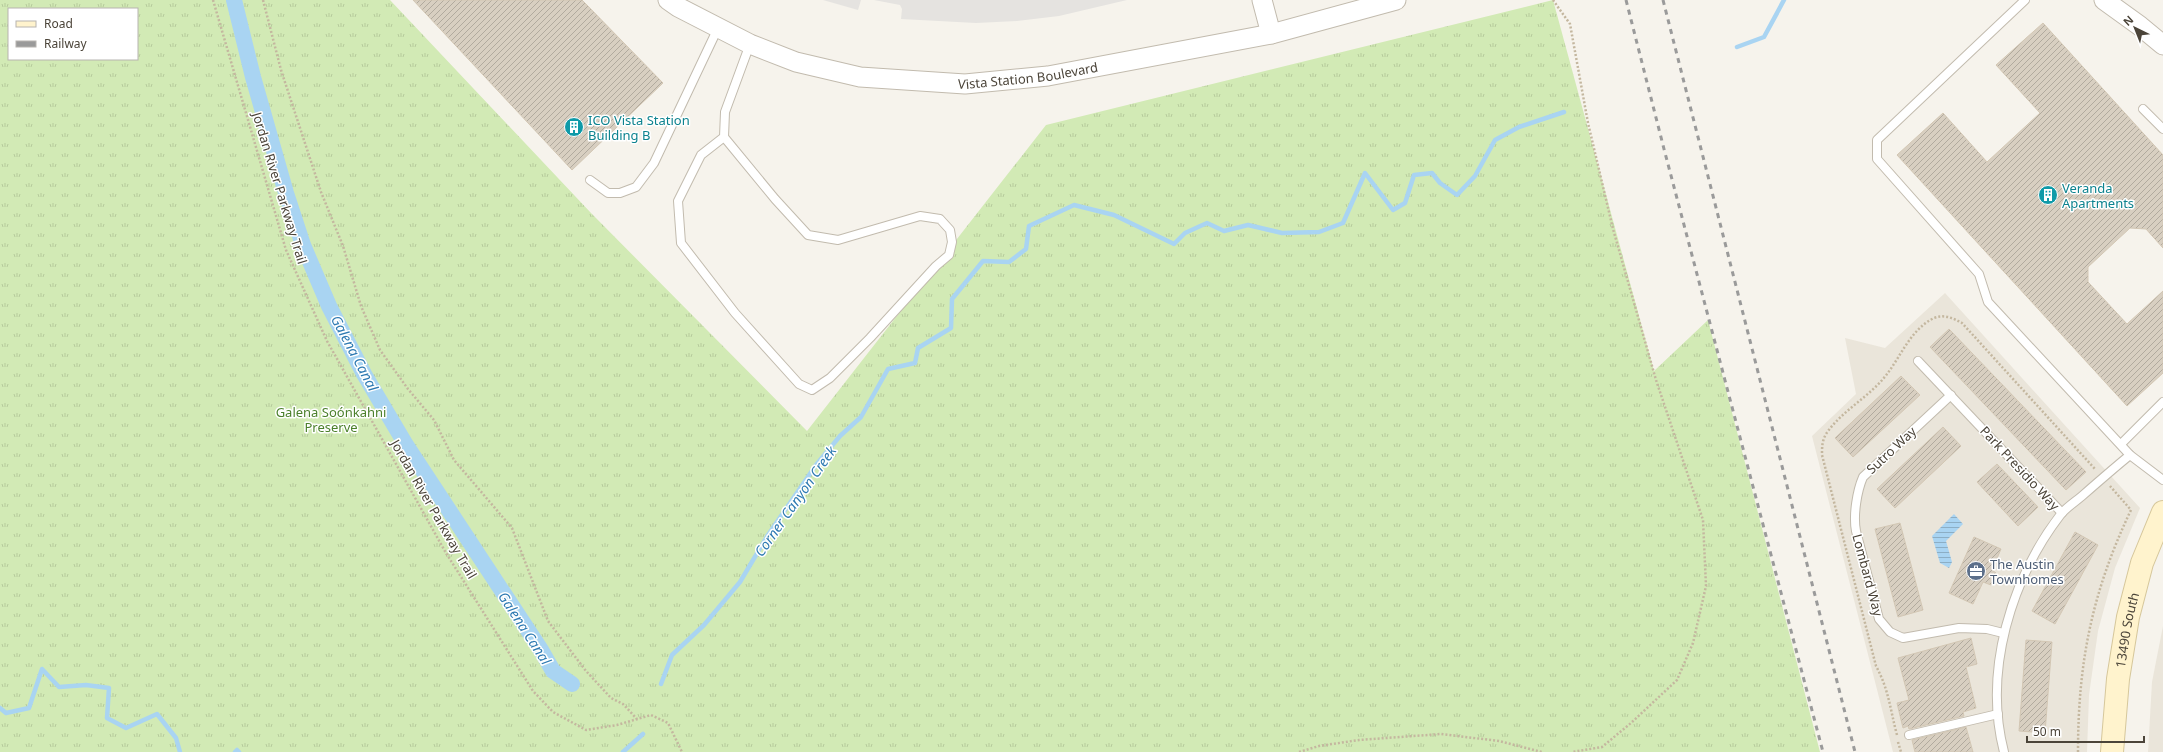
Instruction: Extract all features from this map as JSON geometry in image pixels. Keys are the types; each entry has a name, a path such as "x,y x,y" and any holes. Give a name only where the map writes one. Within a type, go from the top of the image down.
{"main road":[{"name":"13490 South","path":"2112,752 2118,679 2128,617 2142,563 2163,512"}],"street":[{"name":"Vista Station Boulevard","path":"668,0 678,7 750,44 796,62 860,77 965,84 1048,76 1271,34 1396,0"},
{"path":"1262,0 1271,34"},
{"path":"2104,0 2163,45"}],"lane":[{"path":"2025,0 1877,140 1877,159 1979,274 1988,302 2130,455 2163,480"},
{"path":"590,180 608,193 620,193 636,187 646,177 718,28"},
{"path":"724,137 701,155 678,201 681,243 735,313 799,384 812,390 830,378 870,338 936,266 949,255 952,242 950,230 940,219 920,216 838,240 808,235 775,199 724,137 726,112 750,44"},
{"path":"2143,109 2163,129"},
{"name":"Park Presidio Way","path":"1918,361 2062,513 2047,536 2024,578 2003,633 1998,686 1998,714 2004,752"},
{"name":"Sutro Way","path":"1855,518 1860,483 1867,472 1951,395"},
{"path":"2121,444 2163,402"},
{"path":"2062,513 2130,455"},
{"name":"Lombard Way","path":"1855,518 1856,531 1880,619 1886,630 1903,638 1959,628 1987,629 2003,633"},
{"path":"1909,735 1998,714"}],"path":[{"name":"Jordan River Parkway Trail","path":"213,0 286,250 327,341 446,553 533,691 553,712 586,730 617,725 651,714 668,723 682,752"},
{"path":"263,0 281,70 321,192 343,246 361,306 380,350 408,389 434,420 454,460 512,528 548,621 586,671 611,698 623,704 637,719"},
{"path":"1553,0 1570,24 1588,123 1613,229 1656,380 1703,520 1706,586 1693,643 1677,680 1631,723 1602,747 1572,752"},
{"path":"1901,752 1889,707 1888,691 1876,666 1822,455 1822,444 1825,436 1833,426 1887,375 1909,341 1920,328 1934,318 1944,316 1954,318 1962,323 2097,472"},
{"path":"2078,752 2082,674 2096,596 2113,547 2131,510 2110,487"},
{"path":"1299,752 1319,746 1359,740 1441,734 1500,741 1542,752"}],"shaded area":[{"path":"823,0 861,0 858,10"},
{"path":"874,0 1127,0 1059,16 1017,21 976,23 901,19 902,9 900,5"},
{"name":"The Austin Townhomes","path":"1945,293 2140,508 2115,568 2098,631 2089,695 2087,752 1893,752 1812,436 1856,394 1845,338 1885,348"},
{"path":"2163,626 2163,752 2148,752 2152,682"}],"green space":[{"name":"Galena Soónkahni Preserve","path":"0,0 390,0 591,213 807,431 1046,125 1553,0 1654,371 1708,320 1820,752 0,752"}],"water":[{"path":"1954,514 1963,524 1946,541 1952,562 1949,568 1940,563 1932,536"}],"building":[{"name":"ICO Vista Station Building B","path":"413,0 582,0 663,83 572,170"},
{"name":"Veranda Apartments","path":"2043,23 2163,155 2163,248 2146,229 2130,228 2088,267 2088,282 2127,324 2163,291 2163,373 2127,406 1897,155 1943,113 1987,162 2040,113 1996,65"},
{"path":"1949,329 2086,472 2066,490 1930,347"},
{"path":"1901,376 1920,395 1853,457 1835,438"},
{"path":"1943,427 1961,446 1895,508 1877,489"},
{"path":"1997,464 2038,507 2018,526 1977,482"},
{"path":"1900,523 1923,610 1898,617 1875,529"},
{"path":"2075,532 2098,545 2055,624 2032,611"},
{"name":"The Austin Townhomes","path":"1974,537 2001,549 1992,570 1996,573 1991,585 1983,582 1973,604 1949,593"},
{"path":"1971,638 1977,664 1966,667 1976,708 1963,712 1964,716 1909,729 1908,726 1903,728 1897,703 1909,700 1898,658"},
{"path":"2026,640 2052,642 2045,733 2019,731"},
{"path":"1966,727 1973,752 1915,752 1912,740"}],"waterway":[{"name":"Galena Canal","path":"234,0 253,77 286,193 303,245 329,306 364,374 406,445 541,650 553,671 572,684"},
{"name":"Corner Canyon Creek","path":"1737,47 1764,37 1784,0"},
{"name":"Corner Canyon Creek","path":"661,684 672,655 704,625 740,582 768,535 816,465 840,436 861,417 888,369 915,363 918,348 951,328 952,299 983,261 1009,262 1026,249 1029,226 1074,205 1114,215 1174,244 1185,233 1207,223 1224,231 1248,225 1282,233 1319,232 1343,223 1365,173 1393,210 1405,203 1414,175 1432,173 1440,183 1457,195 1475,176 1495,140 1519,127 1564,112"},
{"name":"Corner Canyon Creek","path":"0,708 6,713 29,708 42,669 59,687 86,685 109,688 107,718 126,728 157,714 176,738 180,752"},
{"name":"Corner Canyon Creek","path":"623,752 643,734"},
{"name":"Corner Canyon Creek","path":"235,752 237,750 239,752"}],"railway":[{"path":"1626,0 1823,752"},
{"path":"1663,0 1855,752"}],"place":[{"name":"ICO Vista Station Building B","path":"574,127"},
{"name":"Veranda Apartments","path":"2048,195"},
{"name":"The Austin Townhomes","path":"1976,571"}]}
